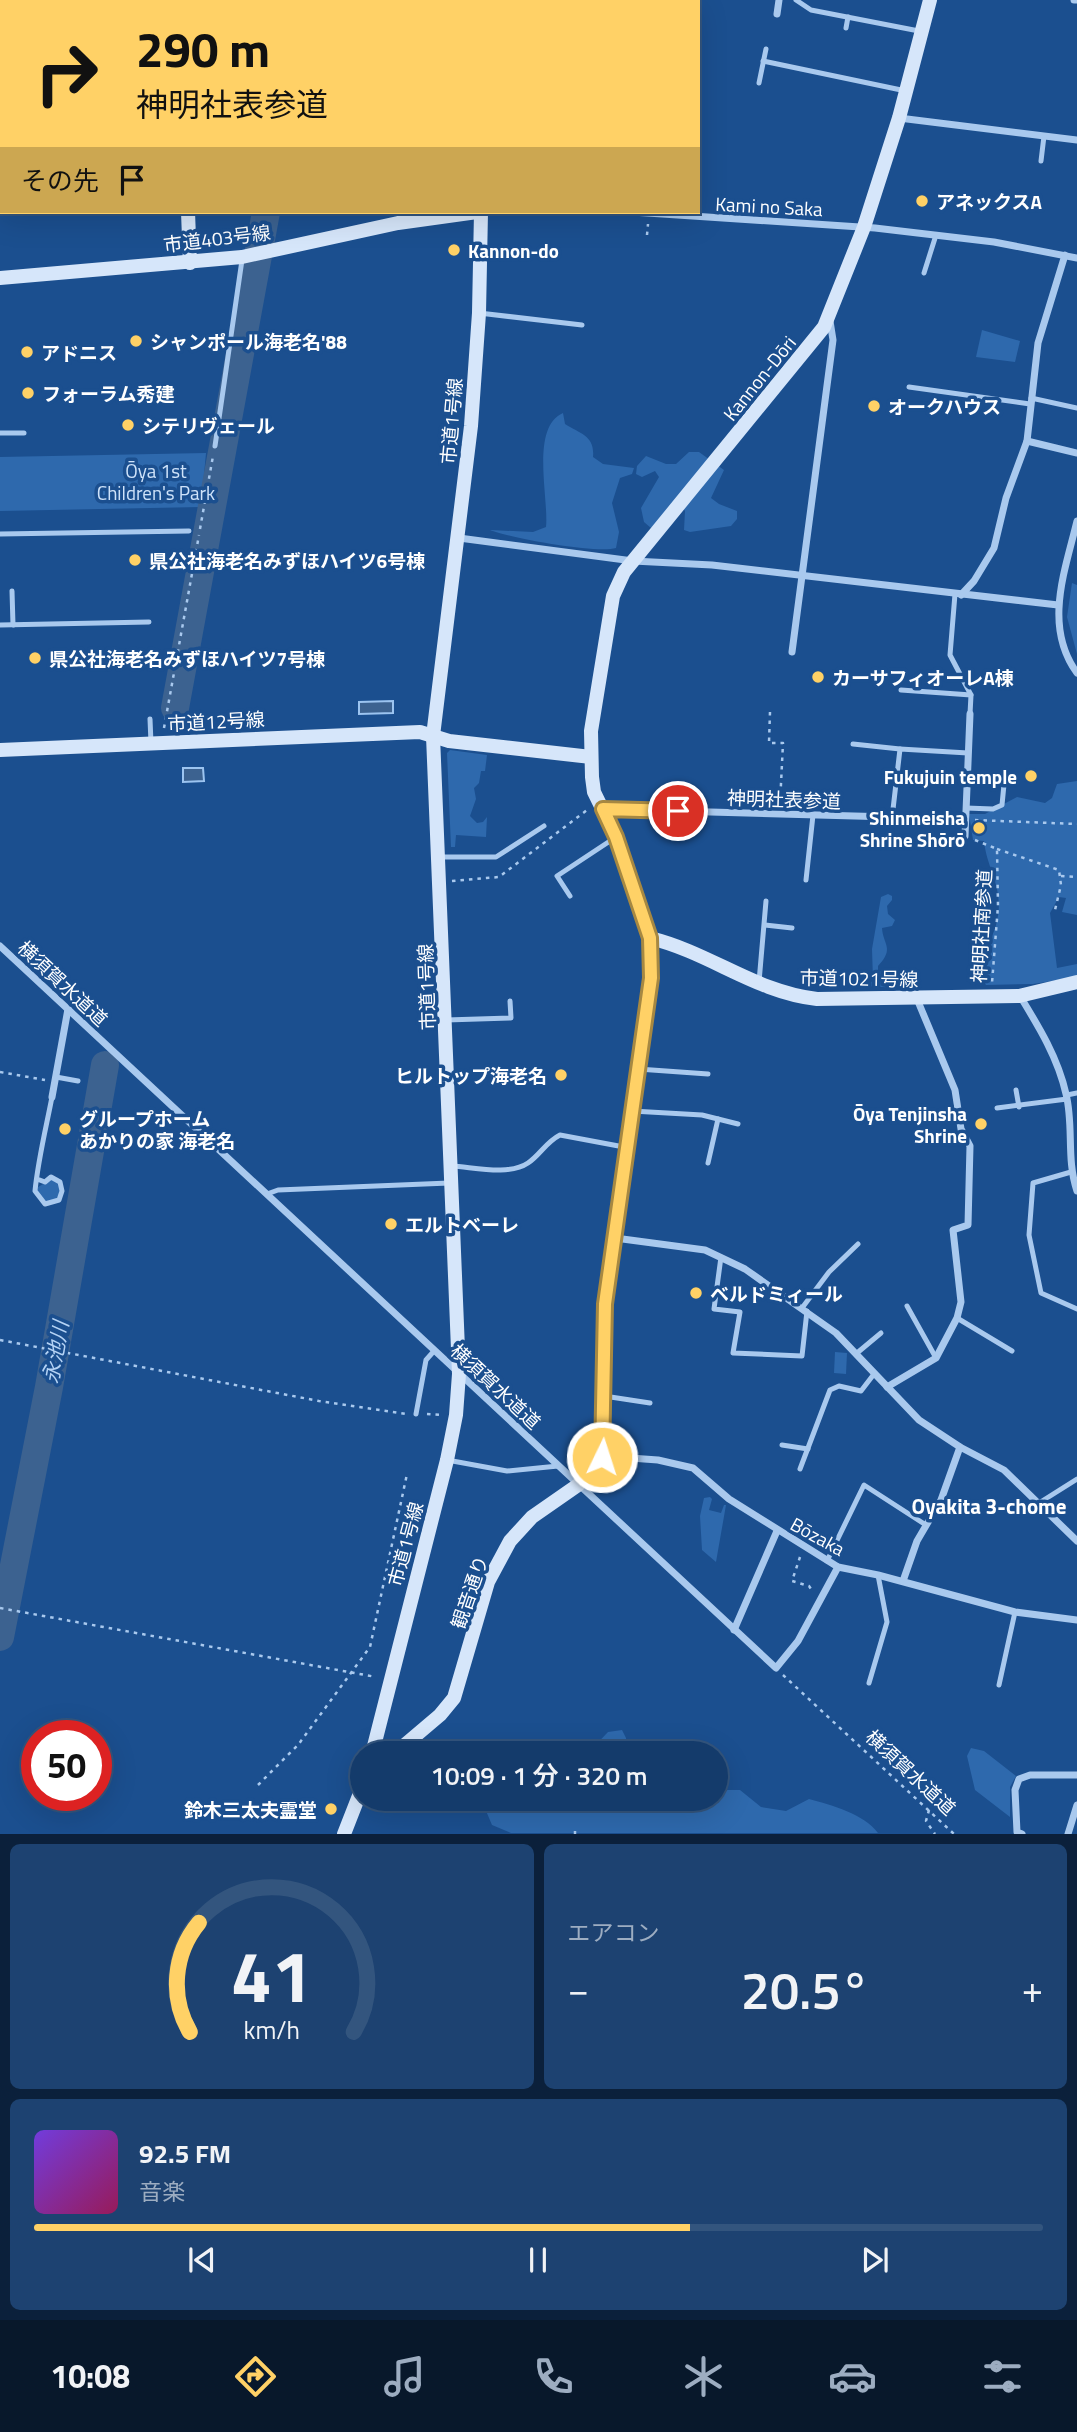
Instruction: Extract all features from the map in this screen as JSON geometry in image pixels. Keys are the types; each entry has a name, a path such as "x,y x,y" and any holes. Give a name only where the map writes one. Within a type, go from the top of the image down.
{"street":[{"path":"777,14 779,0"},
{"name":"Kannon-Dōri","path":"592,757 591,730 613,596 624,572 818,336 829,317 864,227 900,118 930,0"},
{"path":"900,118 1077,140"},
{"path":"188,214 190,263"},
{"name":"市道403号線","path":"0,278 246,256 398,223 464,214"},
{"name":"市道1号線","path":"375,1741 447,1460 456,1415 459,1374 433,711 459,538 479,313 479,214"},
{"name":"Kami no Saka","path":"669,214 864,227 936,235 1077,257"},
{"path":"958,594 974,581 994,548 1006,498 1027,441 1038,343 1065,255"},
{"path":"792,652 832,340 829,317"},
{"path":"1027,441 1077,453"},
{"path":"1077,521 1058,605 1062,641 1077,673"},
{"path":"459,538 633,561 712,565 1058,605"},
{"path":"965,836 970,714"},
{"name":"市道12号線","path":"0,750 420,732 449,741 592,757"},
{"path":"592,757 594,792 616,837 650,938 651,978 602,1335 602,1457"},
{"name":"神明社表参道","path":"603,809 967,820"},
{"name":"市道1021号線","path":"650,938 681,946 714,960 759,985 791,996 817,999 1019,996 1077,982"},
{"name":"横須賀水道道","path":"0,946 776,1668"},
{"path":"1019,996 1049,1044 1067,1097 1073,1131 1071,1172 1076,1187"},
{"path":"887,1387 936,1358 957,1318 961,1302 953,1230 968,1225 970,1146 961,1129 955,1090 917,999"},
{"path":"52,1097 68,1009"},
{"path":"614,1238 688,1247 721,1257 745,1269 804,1310 857,1353 919,1420 960,1447 1004,1470 1077,1541"},
{"path":"903,1581 926,1525 940,1500 960,1447"},
{"name":"観音通り","path":"409,1741 440,1715 454,1698 488,1582 510,1541 532,1517 578,1485 602,1457"},
{"name":"Bōzaka","path":"602,1457 658,1460 693,1468 729,1499 803,1548 838,1567 903,1581 1015,1612 1077,1620"},
{"path":"734,1630 777,1531"},
{"path":"776,1668 798,1641 838,1567"},
{"path":"1019,1833 1015,1790 1018,1779 1030,1774 1077,1775"},
{"path":"1068,1833 1077,1805"},
{"path":"344,1833 353,1811"}],"lane":[{"path":"796,0 811,10 922,32"},
{"path":"846,28 848,17"},
{"path":"759,83 766,49"},
{"path":"764,61 906,91"},
{"path":"1041,161 1044,136"},
{"path":"924,273 936,235"},
{"path":"215,446 246,256"},
{"path":"479,313 582,325"},
{"path":"909,387 1077,408"},
{"path":"0,433 24,433"},
{"path":"0,534 189,531"},
{"path":"12,591 13,625"},
{"path":"958,594 950,655 971,695 970,714"},
{"path":"0,625 149,622"},
{"path":"901,690 971,695"},
{"path":"150,719 151,743"},
{"path":"853,744 968,753"},
{"path":"892,818 900,749"},
{"path":"966,808 993,809 1002,805 1005,774"},
{"path":"806,880 813,815"},
{"path":"439,857 496,857 544,826"},
{"path":"570,896 557,876 616,837"},
{"path":"759,985 766,901"},
{"path":"765,925 792,928"},
{"path":"446,1020 510,1018 510,1001"},
{"path":"638,1069 708,1074"},
{"path":"55,1079 78,1081"},
{"path":"1016,1090 1019,1107"},
{"path":"997,1108 1019,1107 1077,1093"},
{"path":"37,1179 45,1182 51,1177 58,1181 62,1191 59,1200 51,1204 40,1201 36,1194 37,1179 52,1097"},
{"path":"632,1111 702,1115 738,1124"},
{"path":"708,1163 718,1119"},
{"path":"452,1166 504,1169 525,1166 552,1139 561,1135 627,1148"},
{"path":"1071,1172 1033,1183 1029,1235 1041,1293 1077,1309"},
{"path":"267,1194 278,1190 452,1183"},
{"path":"721,1257 714,1309 740,1312 733,1353 802,1356 804,1310 829,1272 858,1244"},
{"path":"907,1307 936,1358"},
{"path":"957,1318 1013,1351"},
{"path":"857,1353 881,1333"},
{"path":"416,1414 426,1360 434,1351"},
{"path":"800,1469 830,1390 839,1387 861,1391 874,1374"},
{"path":"604,1396 650,1403"},
{"path":"782,1445 808,1449"},
{"path":"447,1460 507,1471 558,1466"},
{"path":"1039,1503 1077,1479"},
{"path":"827,1561 864,1485 926,1525"},
{"path":"869,1683 887,1622 878,1575"},
{"path":"999,1685 1015,1612"}],"path":[{"path":"163,732 215,446"},
{"path":"770,712 769,743 783,743 779,814"},
{"path":"449,882 499,877 587,810"},
{"path":"967,820 1077,824"},
{"name":"神明社南参道","path":"965,836 997,849 998,906 992,996"},
{"path":"992,846 993,841"},
{"path":"997,849 1059,870 1061,876 1055,910"},
{"path":"1061,876 1077,877"},
{"path":"0,1072 55,1079"},
{"path":"0,1340 319,1401 416,1414 456,1415"},
{"path":"258,1785 281,1766 370,1647 407,1474"},
{"path":"803,1548 792,1581 809,1586 820,1602"},
{"path":"0,1608 390,1679"},
{"name":"横須賀水道道","path":"776,1668 954,1833"},
{"path":"929,1810 926,1821 935,1833"}],"green space":[{"path":"982,330 1020,341 1015,362 976,357"},
{"path":"563,413 565,424 581,433 592,444 593,457 603,464 634,468 632,474 620,478 612,503 619,532 616,548 591,549 553,544 490,530 533,532 546,527 544,448 553,421"},
{"path":"689,452 699,452 724,470 711,498 737,511 737,519 731,526 690,532 684,530 685,511 679,502 651,528 644,522 641,508 659,477 655,471 642,477 636,474 637,466 646,456 666,464 676,464"},
{"name":"Ōya 1st Children's Park","path":"206,453 201,507 0,511 0,457"},
{"path":"1072,583 1077,585 1077,654 1067,617"},
{"path":"450,750 487,755 485,771 481,771 479,783 474,788 476,799 470,816 477,823 483,822 487,817 486,837 456,835 455,847 451,847 447,753"},
{"path":"1077,781 1077,915 1062,912 1066,898 1059,897 1050,913 1057,968 1077,964 1077,977 1033,984 986,985 980,970 981,962 996,925 999,901 984,841 973,840 969,814 985,814 1017,797 1045,803 1052,798 1057,784"},
{"path":"888,894 892,896 892,900 887,906 888,914 895,920 892,926 882,928 887,951 878,971 903,976 904,983 897,988 853,985 854,979 859,978 871,983 873,980 872,949 881,897"},
{"path":"52,1179 58,1183 61,1191 56,1200 46,1202 37,1192 38,1187"},
{"path":"835,1352 847,1353 846,1374 834,1373"},
{"path":"704,1498 712,1499 709,1510 721,1513 726,1505 716,1562 702,1550 700,1516"},
{"path":"622,1730 626,1741 599,1741 608,1732"},
{"path":"971,1748 984,1751 1016,1776 1010,1787 1010,1817 975,1790 967,1756"},
{"path":"728,1790 740,1790 761,1807 786,1811 809,1799 837,1807 856,1815 878,1833 511,1833 492,1825 486,1811 728,1811"}],"shaded area":[{"path":"393,701 393,713 359,714 359,702"},
{"path":"183,768 203,768 204,781 183,782"}],"waterway":[{"path":"175,708 266,214"},
{"name":"永池川","path":"0,1637 49,1387 105,1065"}],"place":[{"name":"アネックスA","path":"922,201"},
{"name":"Kannon-do","path":"454,250"},
{"name":"シャンポール海老名'88","path":"136,341"},
{"name":"アドニス","path":"27,352"},
{"name":"フォーラム秀建","path":"28,393"},
{"name":"オークハウス","path":"874,406"},
{"name":"シテリヴェール","path":"128,425"},
{"name":"県公社海老名みずほハイツ6号棟","path":"135,560"},
{"name":"県公社海老名みずほハイツ7号棟","path":"35,658"},
{"name":"カーサフィオーレA棟","path":"818,677"},
{"name":"Fukujuin temple","path":"1031,776"},
{"name":"Shinmeisha Shrine Shōrō","path":"979,828"},
{"name":"ヒルトップ海老名","path":"561,1075"},
{"name":"Ōya Tenjinsha Shrine","path":"981,1124"},
{"name":"グループホーム あかりの家 海老名","path":"65,1129"},
{"name":"エルトベーレ","path":"391,1224"},
{"name":"ベルドミィール","path":"696,1293"},
{"name":"鈴木三太夫霊堂","path":"331,1809"}],"district":[{"name":"Oyakita 3-chome","path":"989,1506"}],"route":[{"path":"602,1457 605,1437 602,1335 605,1304 651,978 650,938 616,837 603,809 678,811"}]}
